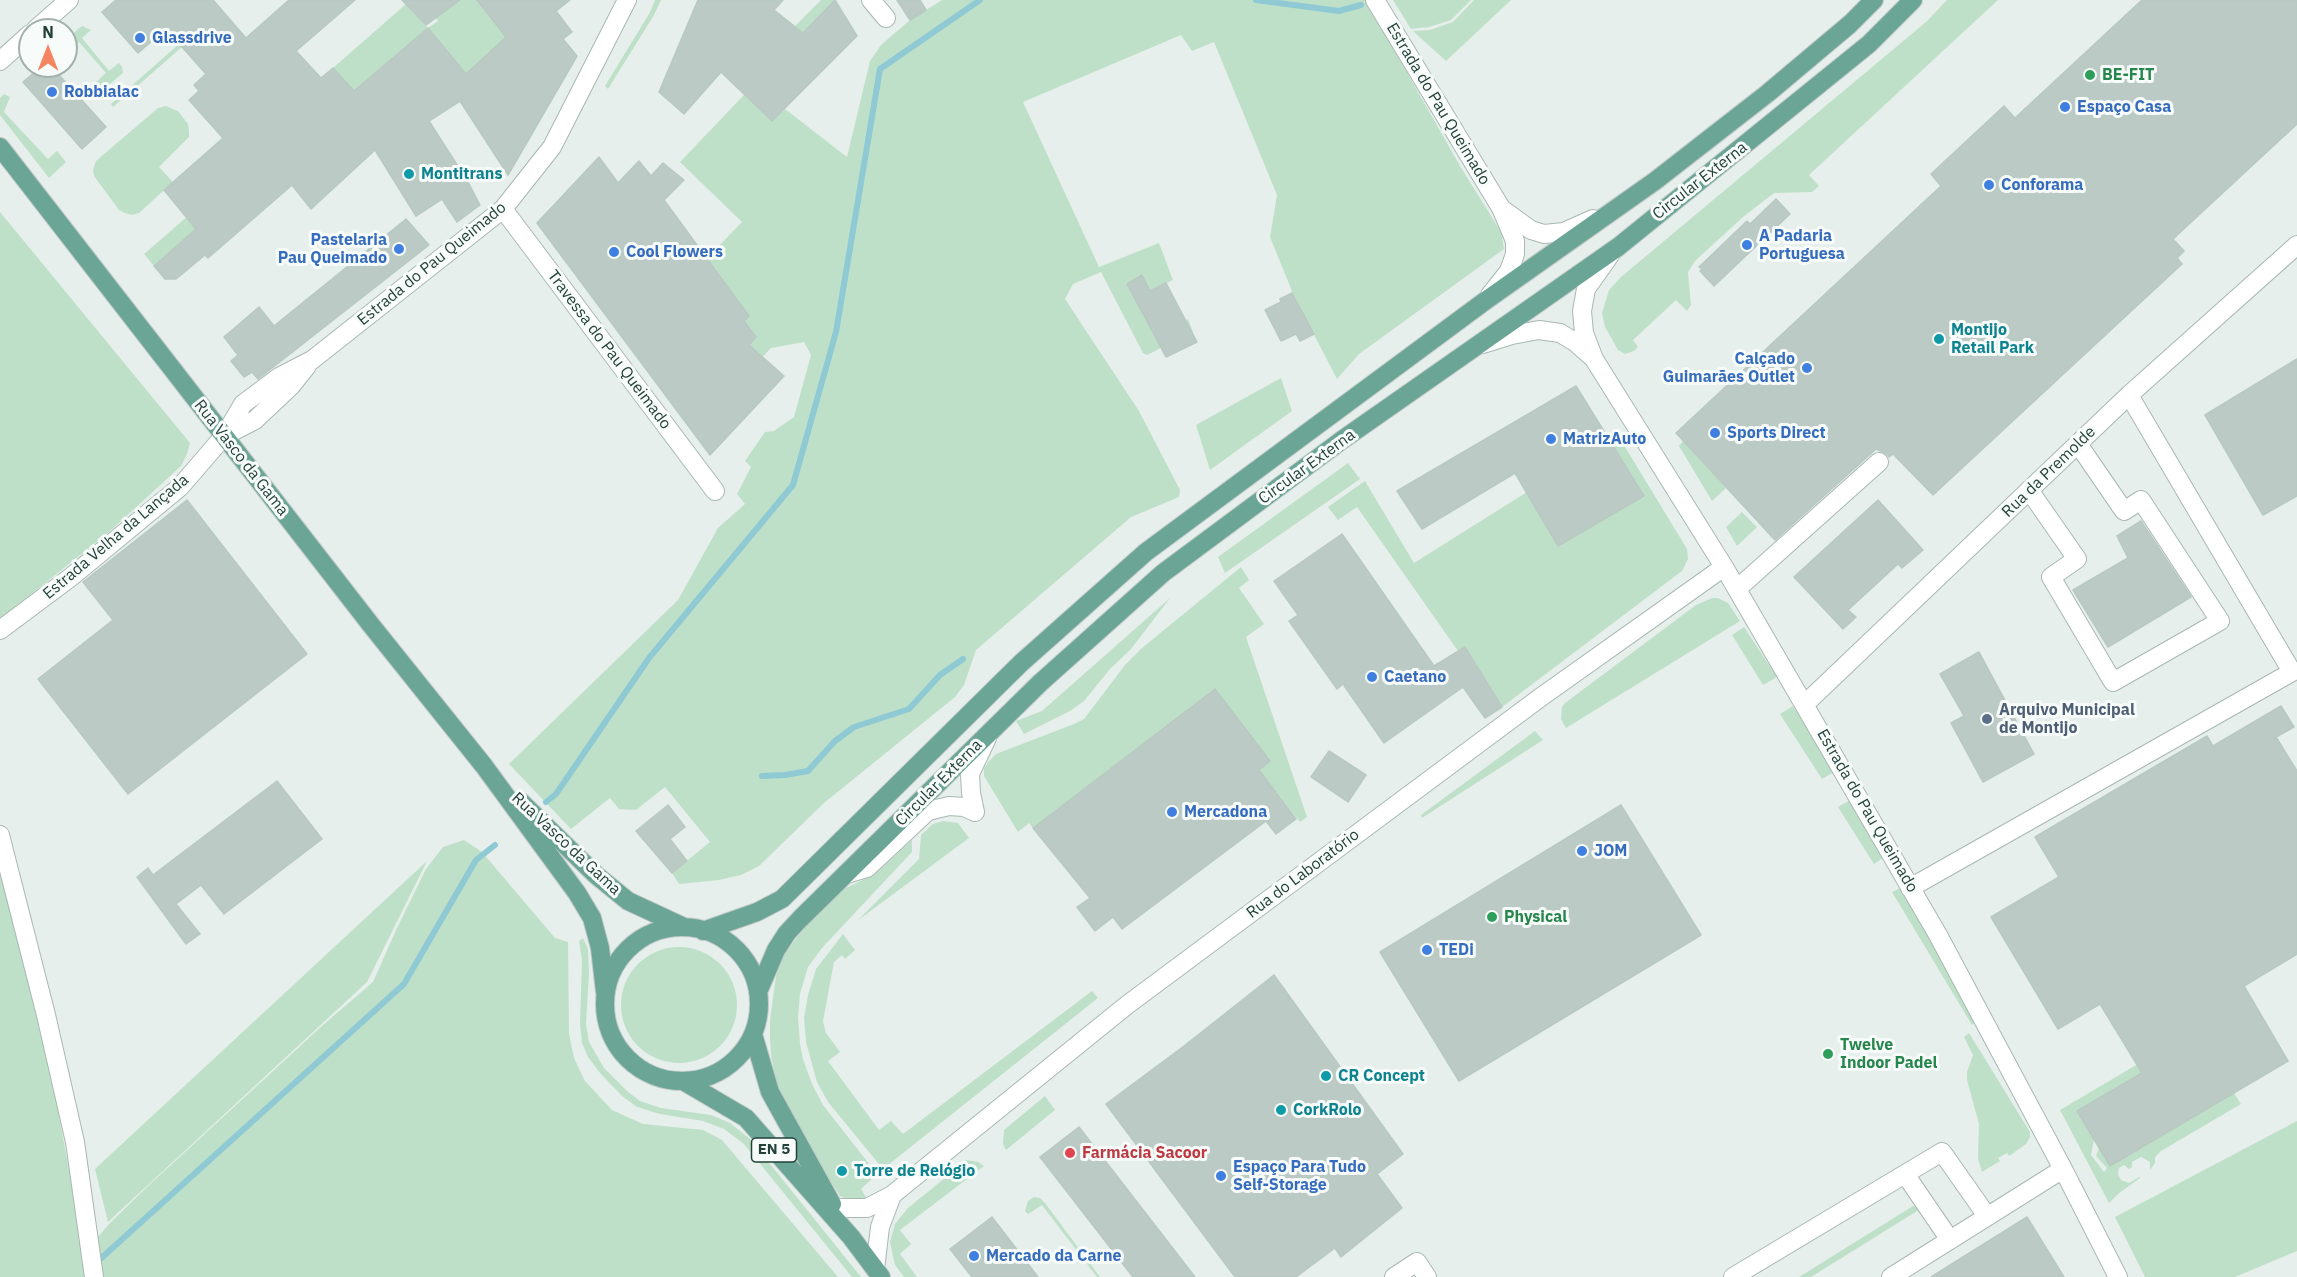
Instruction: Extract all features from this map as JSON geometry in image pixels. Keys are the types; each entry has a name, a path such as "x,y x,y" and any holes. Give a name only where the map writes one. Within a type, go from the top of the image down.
{"main road":[{"name":"Circular Externa","path":"695,929 757,912 782,899 1021,663 1146,552 1485,301 1655,181 1767,93 1850,24 1874,0"},
{"name":"Circular Externa","path":"758,993 765,973 787,933 1040,683 1163,573 1342,440 1618,247 1869,44 1913,0"},
{"name":"Rua Vasco da Gama","path":"0,147 484,766 577,893 592,918 600,948 605,992"},
{"name":"Rua Vasco da Gama","path":"484,766 596,875 628,901 695,929"},
{"path":"668,929 695,929 723,940 739,953 751,972 758,993 758,1013 753,1034 742,1053 725,1068 705,1078 683,1081 657,1078 634,1065 617,1046 607,1023 605,992 610,974 618,961 634,944 650,934 668,929"},
{"name":"EN 5","path":"753,1034 770,1092 850,1237"},
{"name":"EN 5","path":"683,1081 746,1118 850,1237 878,1273"}],"street":[{"path":"49,18 69,0"},
{"name":"Estrada do Pau Queimado","path":"224,436 243,404 279,377 312,360 503,209 552,147 627,0"},
{"path":"871,0 886,18"},
{"name":"Estrada do Pau Queimado","path":"1375,0 1500,208 1515,242 1515,254 1509,271 1485,301"},
{"path":"0,61 18,45"},
{"name":"Estrada do Pau Queimado","path":"1500,208 1531,230 1544,234 1563,232 1614,210"},
{"name":"Travessa do Pau Queimado","path":"503,209 715,491"},
{"name":"Rua da Premolde","path":"1805,704 2129,395 2297,245"},
{"path":"1594,358 1584,333 1582,311 1586,289 1601,265 1618,247"},
{"path":"1481,344 1539,330 1560,333 1594,358"},
{"name":"Estrada do Pau Queimado","path":"1594,358 1724,567 1938,935 2064,1169 2118,1277"},
{"path":"1910,888 2292,672 2129,395"},
{"name":"Estrada Velha da Lançada","path":"0,630 71,577 180,487 224,436"},
{"path":"2029,490 2077,559 2051,577 2113,682 2220,621 2141,500 2124,511 2078,444"},
{"path":"1737,589 1879,462"},
{"name":"Rua do Laboratório","path":"834,1208 867,1208 892,1195 1127,1005 1540,697 1724,567"},
{"path":"847,874 867,868 928,811 949,806 964,807 975,812 970,774 991,732"},
{"path":"0,835 46,1015 75,1143 94,1277"},
{"path":"1733,1277 1942,1152 1987,1216"},
{"path":"1891,1277 2064,1169"},
{"path":"1905,1174 1950,1240"},
{"path":"878,1273 880,1227 892,1195"},
{"path":"1394,1277 1417,1262 1427,1277"}],"green space":[{"path":"460,0 477,0 506,37 482,59 536,128 526,146 497,127 464,72 428,28 438,21 426,6 442,13"},
{"path":"655,0 661,0 654,15 608,89 605,86 649,14"},
{"path":"821,0 835,0 803,33 795,26"},
{"path":"942,0 1366,0 1460,166 1501,232 1504,249 1359,354 1337,379 1294,296 1270,237 1277,195 1214,42 1192,51 1181,35 1023,102 1099,267 1159,243 1173,280 1150,291 1142,276 1127,284 1155,336 1188,319 1193,332 1147,355 1143,353 1101,272 1073,284 1065,299 1139,411 1180,490 1179,497 1131,517 976,650 964,685 955,697 824,803 759,866 741,875 719,880 679,884 672,873 710,842 665,787 636,810 619,809 610,798 571,829 509,764 678,600 718,528 745,504 737,494 751,467 745,461 765,432 774,431 794,417 811,355 804,342 771,348 692,431 682,418 756,337 722,291 728,287 707,258 742,222 680,162 744,95 772,121 785,109 847,157 870,61 881,45 910,20"},
{"path":"1393,0 1471,0 1451,20 1429,27 1411,29"},
{"path":"1474,0 1511,0 1446,61 1413,31 1430,30 1453,22"},
{"path":"1947,0 1998,0 1809,175 1819,186 1812,192 1774,193 1743,217 1695,261 1688,272 1691,305 1687,311 1676,300 1633,340 1638,347 1634,351 1625,354 1618,350 1605,327 1602,313 1609,290 1621,277 1926,22"},
{"path":"406,4 428,28 154,266 144,254 344,81 333,68"},
{"path":"82,26 91,30 82,38 109,71 119,63 122,67 123,73 105,88 96,82 106,73 78,43 78,29"},
{"path":"179,44 182,47 113,107 111,104"},
{"path":"4,94 10,97 4,112 48,159 57,151 66,162 49,178 0,115 0,98"},
{"path":"166,106 178,111 188,124 189,131 189,137 159,167 173,182 139,213 132,215 125,213 119,210 94,176 96,161 158,108"},
{"path":"0,212 190,443 181,466 109,532 0,619"},
{"path":"1281,378 1292,411 1210,470 1196,425"},
{"path":"1619,437 1687,549 1688,559 1682,571 1502,707 1466,647 1458,651 1357,507 1338,520 1328,507 1365,481 1414,563 1527,492 1559,546 1644,496 1610,442"},
{"path":"1683,441 1726,488 1712,501 1679,446"},
{"path":"1348,463 1360,479 1225,573 1218,557"},
{"path":"1742,512 1757,527 1737,546 1726,527"},
{"path":"1241,567 1249,580 1239,588 1264,624 1246,637 1307,817 1300,822 1259,770 1270,761 1215,689 1033,828 1029,823 1018,832 984,776 984,768 989,761 996,754 1084,719 1125,665 1142,648"},
{"path":"1170,598 1131,649 1110,669 1084,701 1070,711 1024,734 1016,721 1042,711"},
{"path":"1712,598 1728,603 1740,621 1566,728 1561,719 1562,707 1565,703 1696,605"},
{"path":"1744,627 1777,677 1763,685 1732,635"},
{"path":"1793,706 1834,772 1822,779 1780,714"},
{"path":"1535,731 1543,740 1422,818 1421,815"},
{"path":"1852,799 1886,856 1874,864 1838,807"},
{"path":"943,821 958,823 969,838 857,921 919,859 921,835 933,824"},
{"path":"464,840 482,852 555,938 568,942 569,1034 574,1058 585,1081 612,1110 643,1124 703,1130 722,1140 838,1277 0,1277 0,862 56,1100 81,1235 81,1257 109,1224 147,1187 373,982 426,869 443,847"},
{"path":"912,840 912,852 822,948 808,967 800,994 798,1018 800,1044 812,1084 823,1105 877,1174 861,1189 867,1199 850,1200 840,1196 809,1147 777,1089 770,1038 776,976 784,955 822,909 842,890 875,874"},
{"path":"427,861 367,982 108,1222 95,1169"},
{"path":"1904,886 1978,1021 1972,1025 1892,892"},
{"path":"843,934 855,950 845,959 842,955 834,962 823,1021 826,1033 840,1052 828,1061 879,1130 891,1121 903,1134 1092,991 1098,998 883,1169 828,1102 817,1082 806,1042 804,1018 816,969"},
{"path":"583,938 588,949 589,974 586,1024 589,1042 604,1068 640,1101 661,1108 711,1115 730,1123 750,1139 861,1277 852,1277 744,1144 724,1129 703,1121 660,1114 637,1107 622,1096 600,1073 588,1057 582,1043 580,1024 582,960 579,941"},
{"path":"679,947 701,951 720,964 733,983 737,1005 733,1027 720,1046 701,1059 679,1063 657,1059 638,1046 625,1027 621,1005 625,983 638,964 657,951"},
{"path":"2248,999 2094,1139 2091,1155 2104,1172 2107,1168 2096,1156 2099,1148 2110,1165 2234,1093 2241,1104 2161,1151 2155,1157 2155,1163 2150,1170 2150,1162 2141,1157 2132,1162 2132,1167 2129,1169 2124,1165 2119,1168 2118,1174 2121,1180 2129,1183 2140,1178 2109,1203 2060,1110"},
{"path":"1969,1033 2030,1132 2026,1144 2009,1156 2007,1153 1998,1158 2000,1161 1982,1172 1978,1158 1979,1124 1967,1080 1967,1072 1973,1055 1964,1037"},
{"path":"1045,1096 1055,1110 1006,1150 1003,1144 1004,1130"},
{"path":"2297,1121 2297,1251 2235,1277 2145,1277 2115,1217"},
{"path":"967,1160 984,1166 900,1230 911,1244 900,1254 917,1277 904,1277 895,1265 890,1242 895,1224 908,1208"},
{"path":"1034,1197 1040,1198 1045,1203 1100,1277 1097,1277 1042,1205 1028,1214 1025,1211 1028,1201"},
{"path":"1913,1206 1922,1208 1811,1277 1799,1277"}],"building":[{"path":"116,0 213,0 246,38 289,0 355,0 296,51 321,78 333,68 354,91 428,28 466,74 506,37 477,0 570,0 556,11 572,32 563,39 577,56 508,175 460,101 429,121 480,205 457,222 442,199 416,216 375,150 311,209 292,185 208,258 205,255 176,279 165,279 154,266 196,229 164,190 223,138 189,100 199,91 194,85 206,74 166,29 138,53 102,12"},
{"path":"402,0 460,0 426,25"},
{"path":"698,0 783,0 774,10 803,33 835,0 857,36 772,121 721,72 684,114 659,92"},
{"path":"897,0 920,0 926,10 910,20"},
{"name":"Montijo Retail Park","path":"2142,0 2297,0 2297,124 2173,239 2184,251 2177,258 2182,264 1933,495 1893,454 1889,457 1876,449 1775,540 1676,433 1941,186 1931,174 2004,106 2015,118"},
{"path":"28,78 62,78 106,127 82,149 23,82"},
{"path":"599,157 618,183 639,161 651,176 663,163 684,180 664,200 749,316 744,321 756,337 749,345 784,376 710,455 537,223"},
{"path":"1776,199 1790,214 1714,286 1699,267 1747,221 1750,224"},
{"path":"406,219 429,245 258,379 252,372 244,377 231,361 238,355 224,337 259,307 274,326"},
{"path":"1142,275 1150,291 1166,283 1197,342 1166,357 1127,284"},
{"path":"1292,293 1314,334 1300,341 1296,334 1281,341 1265,310"},
{"path":"2297,359 2297,496 2263,515 2205,415"},
{"path":"1576,386 1644,496 1558,546 1515,473 1422,529 1397,491"},
{"path":"187,500 307,654 128,794 38,679 113,620 83,582"},
{"path":"1878,500 1923,550 1902,568 1898,564 1848,610 1856,617 1843,629 1794,577"},
{"path":"2141,521 2191,597 2108,647 2073,590 2128,558 2117,536"},
{"path":"1342,534 1434,666 1465,647 1502,707 1485,718 1463,687 1384,743 1343,684 1337,689 1289,621 1298,615 1274,581"},
{"name":"Arquivo Municipal de Montijo","path":"1979,652 2034,754 1983,782 1951,723 1964,716 1940,674"},
{"name":"Mercadona","path":"1215,689 1270,761 1259,770 1296,819 1276,834 1266,821 1122,929 1113,917 1095,931 1077,907 1090,898 1033,828"},
{"path":"2281,706 2294,727 2276,737 2297,771 2297,954 2244,986 2288,1061 2110,1166 2077,1111 2142,1073 2100,1004 2058,1029 1991,917 2059,877 2035,837 2207,736 2213,746"},
{"path":"1329,751 1366,775 1348,802 1311,777"},
{"path":"277,781 322,839 224,914 201,885 176,904 200,934 186,944 137,877 148,868 153,875"},
{"path":"668,805 685,827 670,839 687,861 672,873 636,831"},
{"path":"1621,805 1701,935 1459,1081 1380,952"},
{"path":"1274,975 1403,1154 1377,1174 1402,1208 1341,1257 1335,1248 1296,1277 1235,1277 1106,1104"},
{"path":"1079,1127 1195,1277 1133,1277 1040,1157"},
{"path":"992,1217 1038,1277 972,1277 950,1249"},
{"path":"2027,1217 2064,1277 1931,1277"}],"waterway":[{"path":"546,802 556,794 649,658 793,485 836,332 880,69 980,0"},
{"path":"1256,0 1339,11 1361,5"},
{"path":"762,776 808,771 835,741 854,727 909,709 940,675 963,659"},
{"path":"97,1262 404,984 476,860 495,845"}],"place":[{"name":"Glassdrive","path":"140,38"},
{"name":"BE-FIT","path":"2090,75"},
{"name":"Robbialac","path":"52,92"},
{"name":"Espaço Casa","path":"2065,107"},
{"name":"Montitrans","path":"409,174"},
{"name":"Conforama","path":"1989,185"},
{"name":"A Padaria Portuguesa","path":"1747,245"},
{"name":"Pastelaria Pau Queimado","path":"399,249"},
{"name":"Cool Flowers","path":"614,252"},
{"name":"Montijo Retail Park","path":"1939,339"},
{"name":"Calçado Guimarães Outlet","path":"1807,368"},
{"name":"Sports Direct","path":"1715,433"},
{"name":"MatrizAuto","path":"1551,439"},
{"name":"Caetano","path":"1372,677"},
{"name":"Arquivo Municipal de Montijo","path":"1987,719"},
{"name":"Mercadona","path":"1172,812"},
{"name":"JOM","path":"1582,851"},
{"name":"Physical","path":"1492,917"},
{"name":"TEDi","path":"1427,950"},
{"name":"Twelve Indoor Padel","path":"1828,1054"},
{"name":"CR Concept","path":"1326,1076"},
{"name":"CorkRolo","path":"1281,1110"},
{"name":"Farmácia Sacoor","path":"1070,1153"},
{"name":"Torre de Relógio","path":"842,1171"},
{"name":"Espaço Para Tudo Self-Storage","path":"1221,1176"},
{"name":"Mercado da Carne","path":"974,1256"}]}
